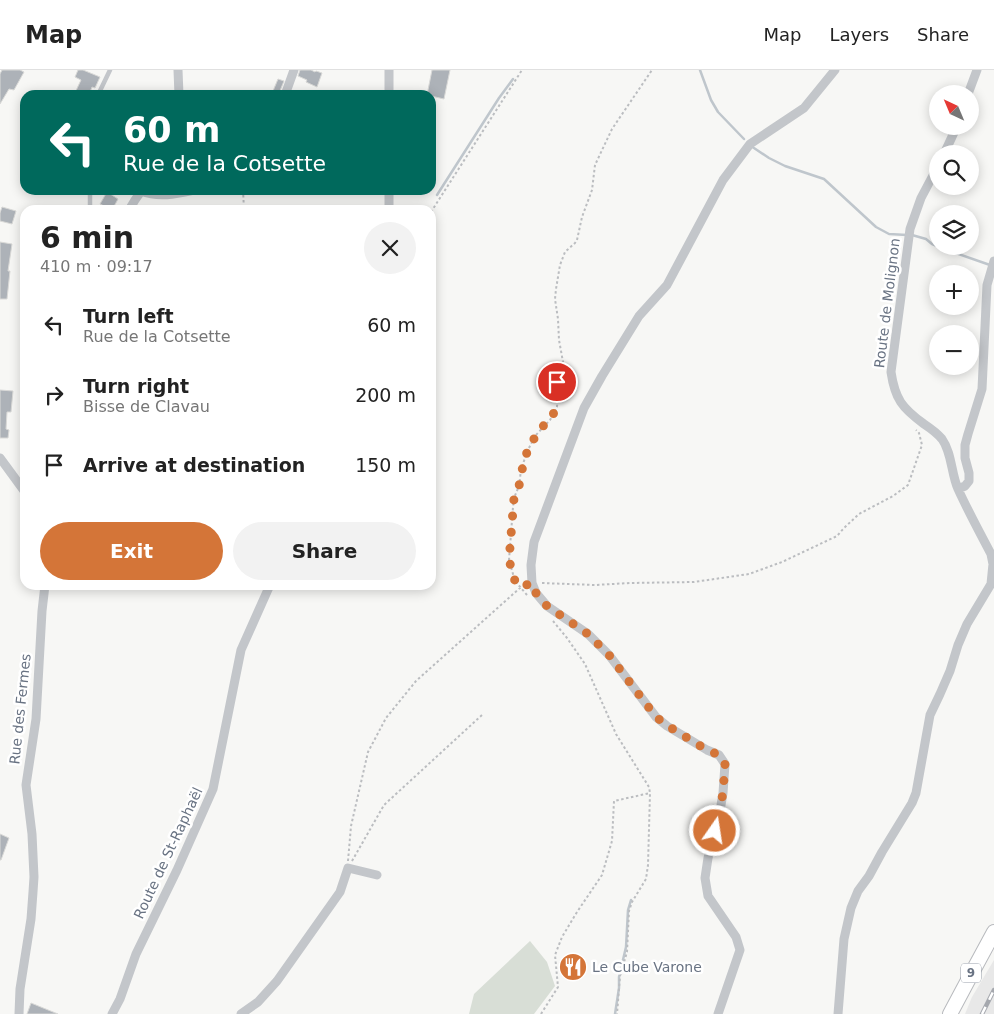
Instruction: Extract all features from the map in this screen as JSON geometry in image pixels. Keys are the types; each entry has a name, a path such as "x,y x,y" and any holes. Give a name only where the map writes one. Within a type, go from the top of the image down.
{"main road":[{"name":"9","path":"950,1014 994,932"}],"street":[{"path":"178,70 179,90"},
{"path":"287,90 294,70"},
{"path":"389,70 389,90"},
{"path":"718,1014 740,950 736,937 708,896 705,878 708,858 719,817 725,764 719,755 675,731 656,717 609,655 588,634 547,606 536,593 532,583 531,565 534,542 584,408 639,316 667,285 722,180 750,144 804,108 835,70"},
{"path":"971,85 977,70"},
{"name":"Route de Molignon","path":"838,1014 844,939 851,908 858,891 869,876 912,803 916,792 930,716 950,671 967,624 991,584 993,564 991,554 958,489 942,438 907,412 893,386 890,372 910,229 921,198 929,183"},
{"path":"150,195 168,195"},
{"path":"958,489 965,486 969,481 965,458 966,445 982,389 987,285 993,264"},
{"path":"0,458 20,485"},
{"name":"Rue des Fermes","path":"19,1014 20,989 31,919 34,877 32,834 26,785 36,719 44,590"},
{"name":"Route de St-Raphaël","path":"112,1014 120,999 136,954 213,790 241,650 268,590"},
{"path":"241,1014 258,1002 277,980 340,892 348,868 378,875"}],"lane":[{"path":"100,90 110,70"}],"path":[{"path":"435,205 520,70"},
{"path":"531,600 515,581 509,560 513,507 527,452 535,436 550,420 557,407 558,377 563,362 555,299 560,265 567,250 577,240 582,217 592,190 595,165 612,129 652,70"},
{"path":"348,868 351,826 368,752 386,718 416,681 520,587 532,583 595,585 694,582 749,574 782,562 837,536 859,514 893,496 908,485 922,445 914,428"},
{"path":"552,621 567,638 585,664 616,734 649,787 650,793 646,879 632,902 629,911 627,952 620,976 617,1014"},
{"path":"348,868 384,805 482,715"},
{"path":"541,1014 558,987 555,955 562,937 602,876 612,841 614,801 650,793"}],"shaded area":[{"path":"530,941 547,962 555,986 534,1014 469,1014 474,994"},
{"path":"994,960 994,1014 965,1014 972,997"}],"building":[{"path":"2,70 20,70 24,72 14,90 9,89 0,104 0,74"},
{"path":"78,70 83,70 100,77 95,88 92,87 91,90 76,90 81,80 75,77"},
{"path":"300,70 322,73 317,87 298,76"},
{"path":"432,70 450,70 444,99 436,97 436,90 428,90"},
{"path":"278,79 284,81 280,90 273,90"},
{"path":"105,195 112,195 118,199 115,205 100,204"},
{"path":"2,207 16,211 12,224 0,221"},
{"path":"0,242 12,244 8,271 10,271 7,299 0,299"},
{"path":"0,390 13,391 11,412 7,412 6,429 9,430 8,438 0,438"},
{"path":"0,834 9,838 1,860 0,860"},
{"path":"31,1003 58,1014 27,1014"}],"waterway":[{"path":"700,70 711,100 718,112 744,139"},
{"path":"437,195 513,79"},
{"path":"751,146 785,166 824,179 876,227 889,234 907,235"},
{"path":"912,235 990,265"},
{"path":"615,1014 619,977 626,947 628,910 631,900"}],"railway":[{"path":"982,1014 994,990"}],"place":[{"name":"Le Cube Varone","path":"573,967"}],"route":[{"path":"557,382 557,407 550,420 541,428 530,445 514,498 509,560 515,581 520,587 532,583 536,593 547,606 588,634 609,655 656,717 707,750 719,755 725,764 723,793 715,831"}]}
